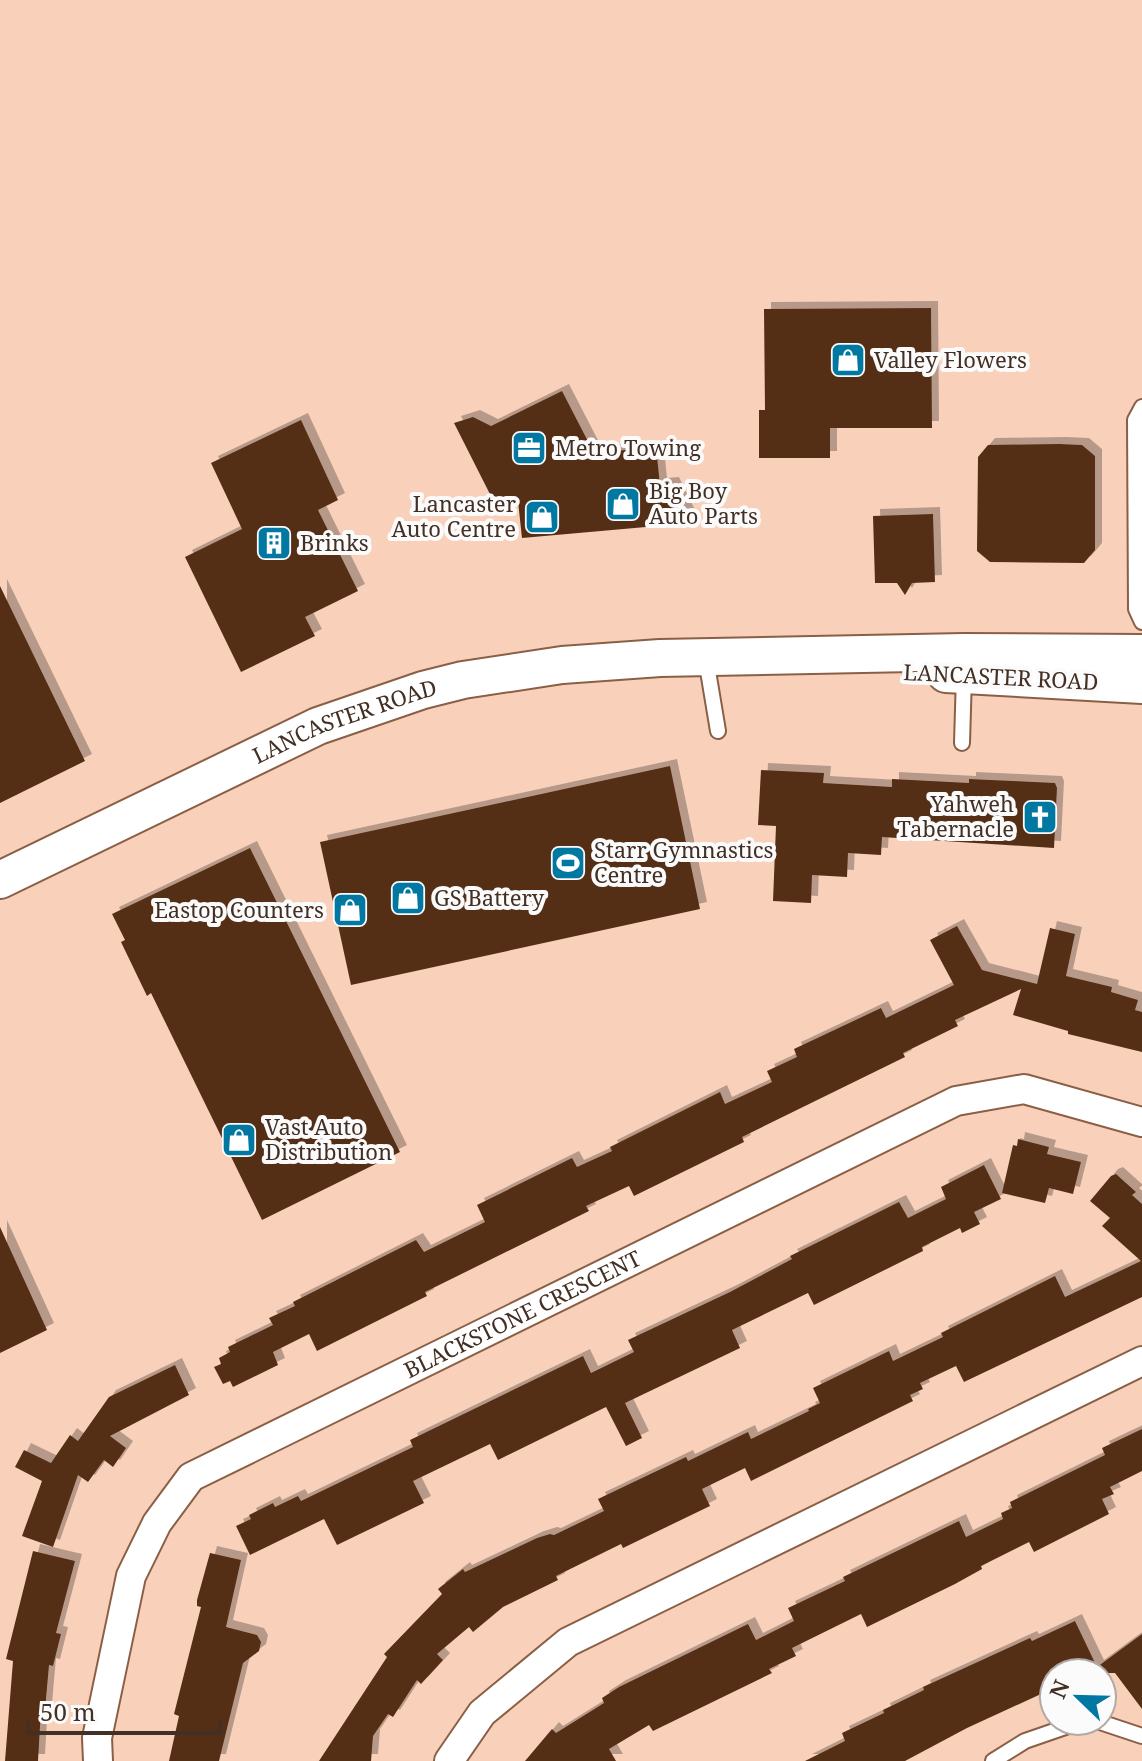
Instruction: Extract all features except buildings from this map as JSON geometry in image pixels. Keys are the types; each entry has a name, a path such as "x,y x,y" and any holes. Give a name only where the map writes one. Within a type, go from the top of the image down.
{"street":[{"name":"LANCASTER ROAD","path":"0,880 318,726 423,690 503,673 626,660 711,658 964,663 1142,653"},
{"name":"LANCASTER ROAD","path":"964,663 1142,685"},
{"name":"BLACKSTONE CRESCENT","path":"98,1761 97,1738 131,1576 157,1523 191,1477 956,1101 1024,1089 1142,1122"},
{"path":"449,1761 482,1713 568,1642 1142,1361"}],"lane":[{"path":"1142,407 1135,420 1136,609 1142,622"},
{"path":"711,658 718,731"},
{"path":"962,743 964,663"},
{"path":"1118,1728 1142,1736"},
{"path":"993,1761 1038,1737"}],"place":[{"name":"Valley Flowers","path":"848,360"},
{"name":"Metro Towing","path":"529,448"},
{"name":"Big Boy Auto Parts","path":"623,504"},
{"name":"Lancaster Auto Centre","path":"542,517"},
{"name":"Brinks","path":"274,543"},
{"name":"Yahweh Tabernacle","path":"1040,817"},
{"name":"Starr Gymnastics Centre","path":"568,863"},
{"name":"GS Battery","path":"408,898"},
{"name":"Eastop Counters","path":"350,910"},
{"name":"Vast Auto Distribution","path":"239,1140"}]}
